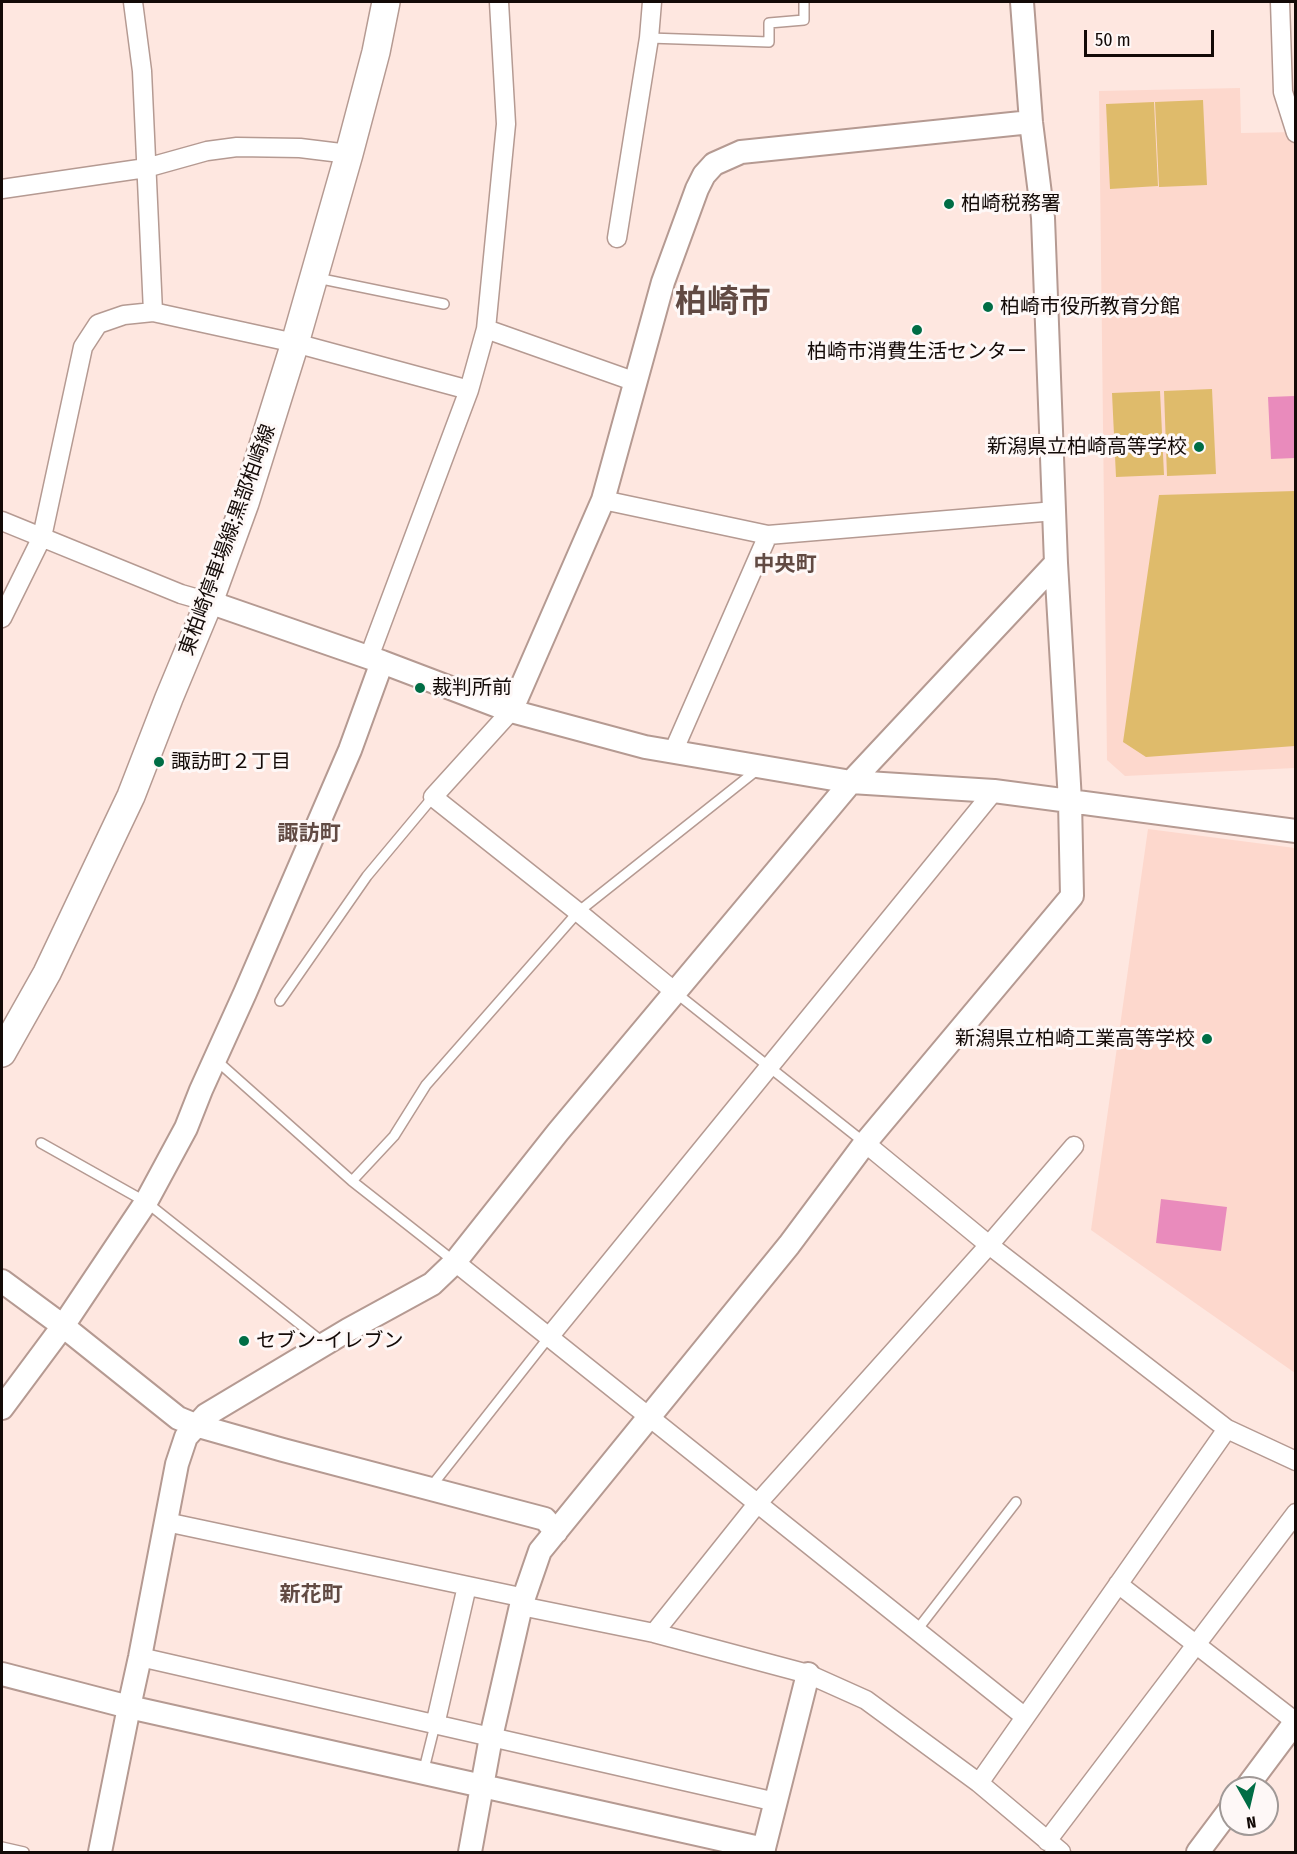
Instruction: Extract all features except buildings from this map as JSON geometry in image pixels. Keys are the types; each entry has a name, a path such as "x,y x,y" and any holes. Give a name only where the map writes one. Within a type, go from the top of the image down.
{"main road":[{"name":"東柏崎停車場線;黒部柏崎線","path":"2,1053 47,973 131,796 209,602 255,474 296,343 350,154 386,2"}],"street":[{"path":"133,2 141,71 153,312"},
{"path":"2,1408 63,1326 146,1202 186,1128 350,750 376,660 469,390 486,329 506,124 499,2"},
{"path":"617,238 649,38 652,2"},
{"path":"470,1852 490,1737 523,1602 540,1551 789,1245 865,1143 1072,896 1070,801 1056,563 1043,218 1031,122 1022,2"},
{"path":"1280,2 1283,92 1296,133"},
{"path":"674,991 433,797 511,711 603,500 663,282 704,175 714,164 741,152 1031,122"},
{"path":"2,189 146,168 207,151 237,147 300,148 350,154"},
{"path":"2,618 42,537 83,347 98,324 124,315 153,312 296,343 469,390"},
{"path":"486,329 636,382"},
{"path":"603,500 768,535 1055,511"},
{"path":"2,521 181,594 376,660 511,711 645,747 851,782 994,791 1296,831"},
{"path":"672,752 768,535"},
{"path":"100,1852 177,1464 186,1437 206,1414 432,1284 455,1262 674,991 851,782 1056,563"},
{"path":"549,1337 994,791"},
{"path":"865,1143 989,1245 1227,1429 1296,1461"},
{"path":"654,1633 757,1504 989,1245 1074,1146"},
{"path":"455,1262 1025,1717"},
{"path":"2,1281 63,1326 178,1418 195,1425 545,1519 556,1532"},
{"path":"979,1783 1227,1429"},
{"path":"166,1522 467,1586 808,1674 866,1701 979,1783 1054,1847 1196,1644 1296,1512"},
{"path":"1118,1584 1295,1722 1255,1776"},
{"path":"435,1725 467,1586"},
{"path":"140,1658 776,1802"},
{"path":"2,1674 129,1707 763,1851 808,1674"},
{"path":"1198,1852 1219,1824"}],"lane":[{"path":"649,38 769,42 770,23 804,20 804,2"},
{"path":"314,278 444,304"},
{"path":"352,1182 394,1136 426,1085 514,982 578,912 762,767"},
{"path":"280,1001 367,876 433,797"},
{"path":"674,991 865,1143"},
{"path":"215,1059 352,1182 455,1262"},
{"path":"41,1143 146,1202 325,1344"},
{"path":"430,1488 549,1337"},
{"path":"916,1630 1016,1502"},
{"path":"423,1773 435,1725"},
{"path":"2,1847 24,1852"}],"shaded area":[{"name":"新潟県立柏崎高等学校","path":"1240,88 1241,133 1295,132 1295,768 1125,776 1107,760 1099,91"},
{"path":"1203,100 1207,185 1159,187 1155,102"},
{"path":"1154,102 1158,186 1110,189 1106,104"},
{"path":"1212,389 1216,474 1167,476 1164,391"},
{"path":"1160,391 1164,475 1116,477 1112,393"},
{"path":"1295,396 1295,458 1271,459 1268,397"},
{"path":"1295,491 1295,746 1146,757 1123,742 1159,495"},
{"name":"新潟県立柏崎工業高等学校","path":"1148,829 1295,848 1295,1373 1091,1230"},
{"path":"1161,1199 1227,1207 1221,1251 1156,1243"}],"place":[{"name":"柏崎税務署","path":"949,204"},
{"name":"柏崎市役所教育分館","path":"988,307"},
{"name":"柏崎市消費生活センター","path":"917,330"},
{"name":"新潟県立柏崎高等学校","path":"1199,447"},
{"name":"裁判所前","path":"420,688"},
{"name":"諏訪町２丁目","path":"159,762"},
{"name":"新潟県立柏崎工業高等学校","path":"1207,1039"},
{"name":"セブン-イレブン","path":"244,1341"}],"district":[{"name":"柏崎市","path":"723,303"},
{"name":"中央町","path":"785,565"},
{"name":"諏訪町","path":"309,834"},
{"name":"新花町","path":"311,1595"}]}
